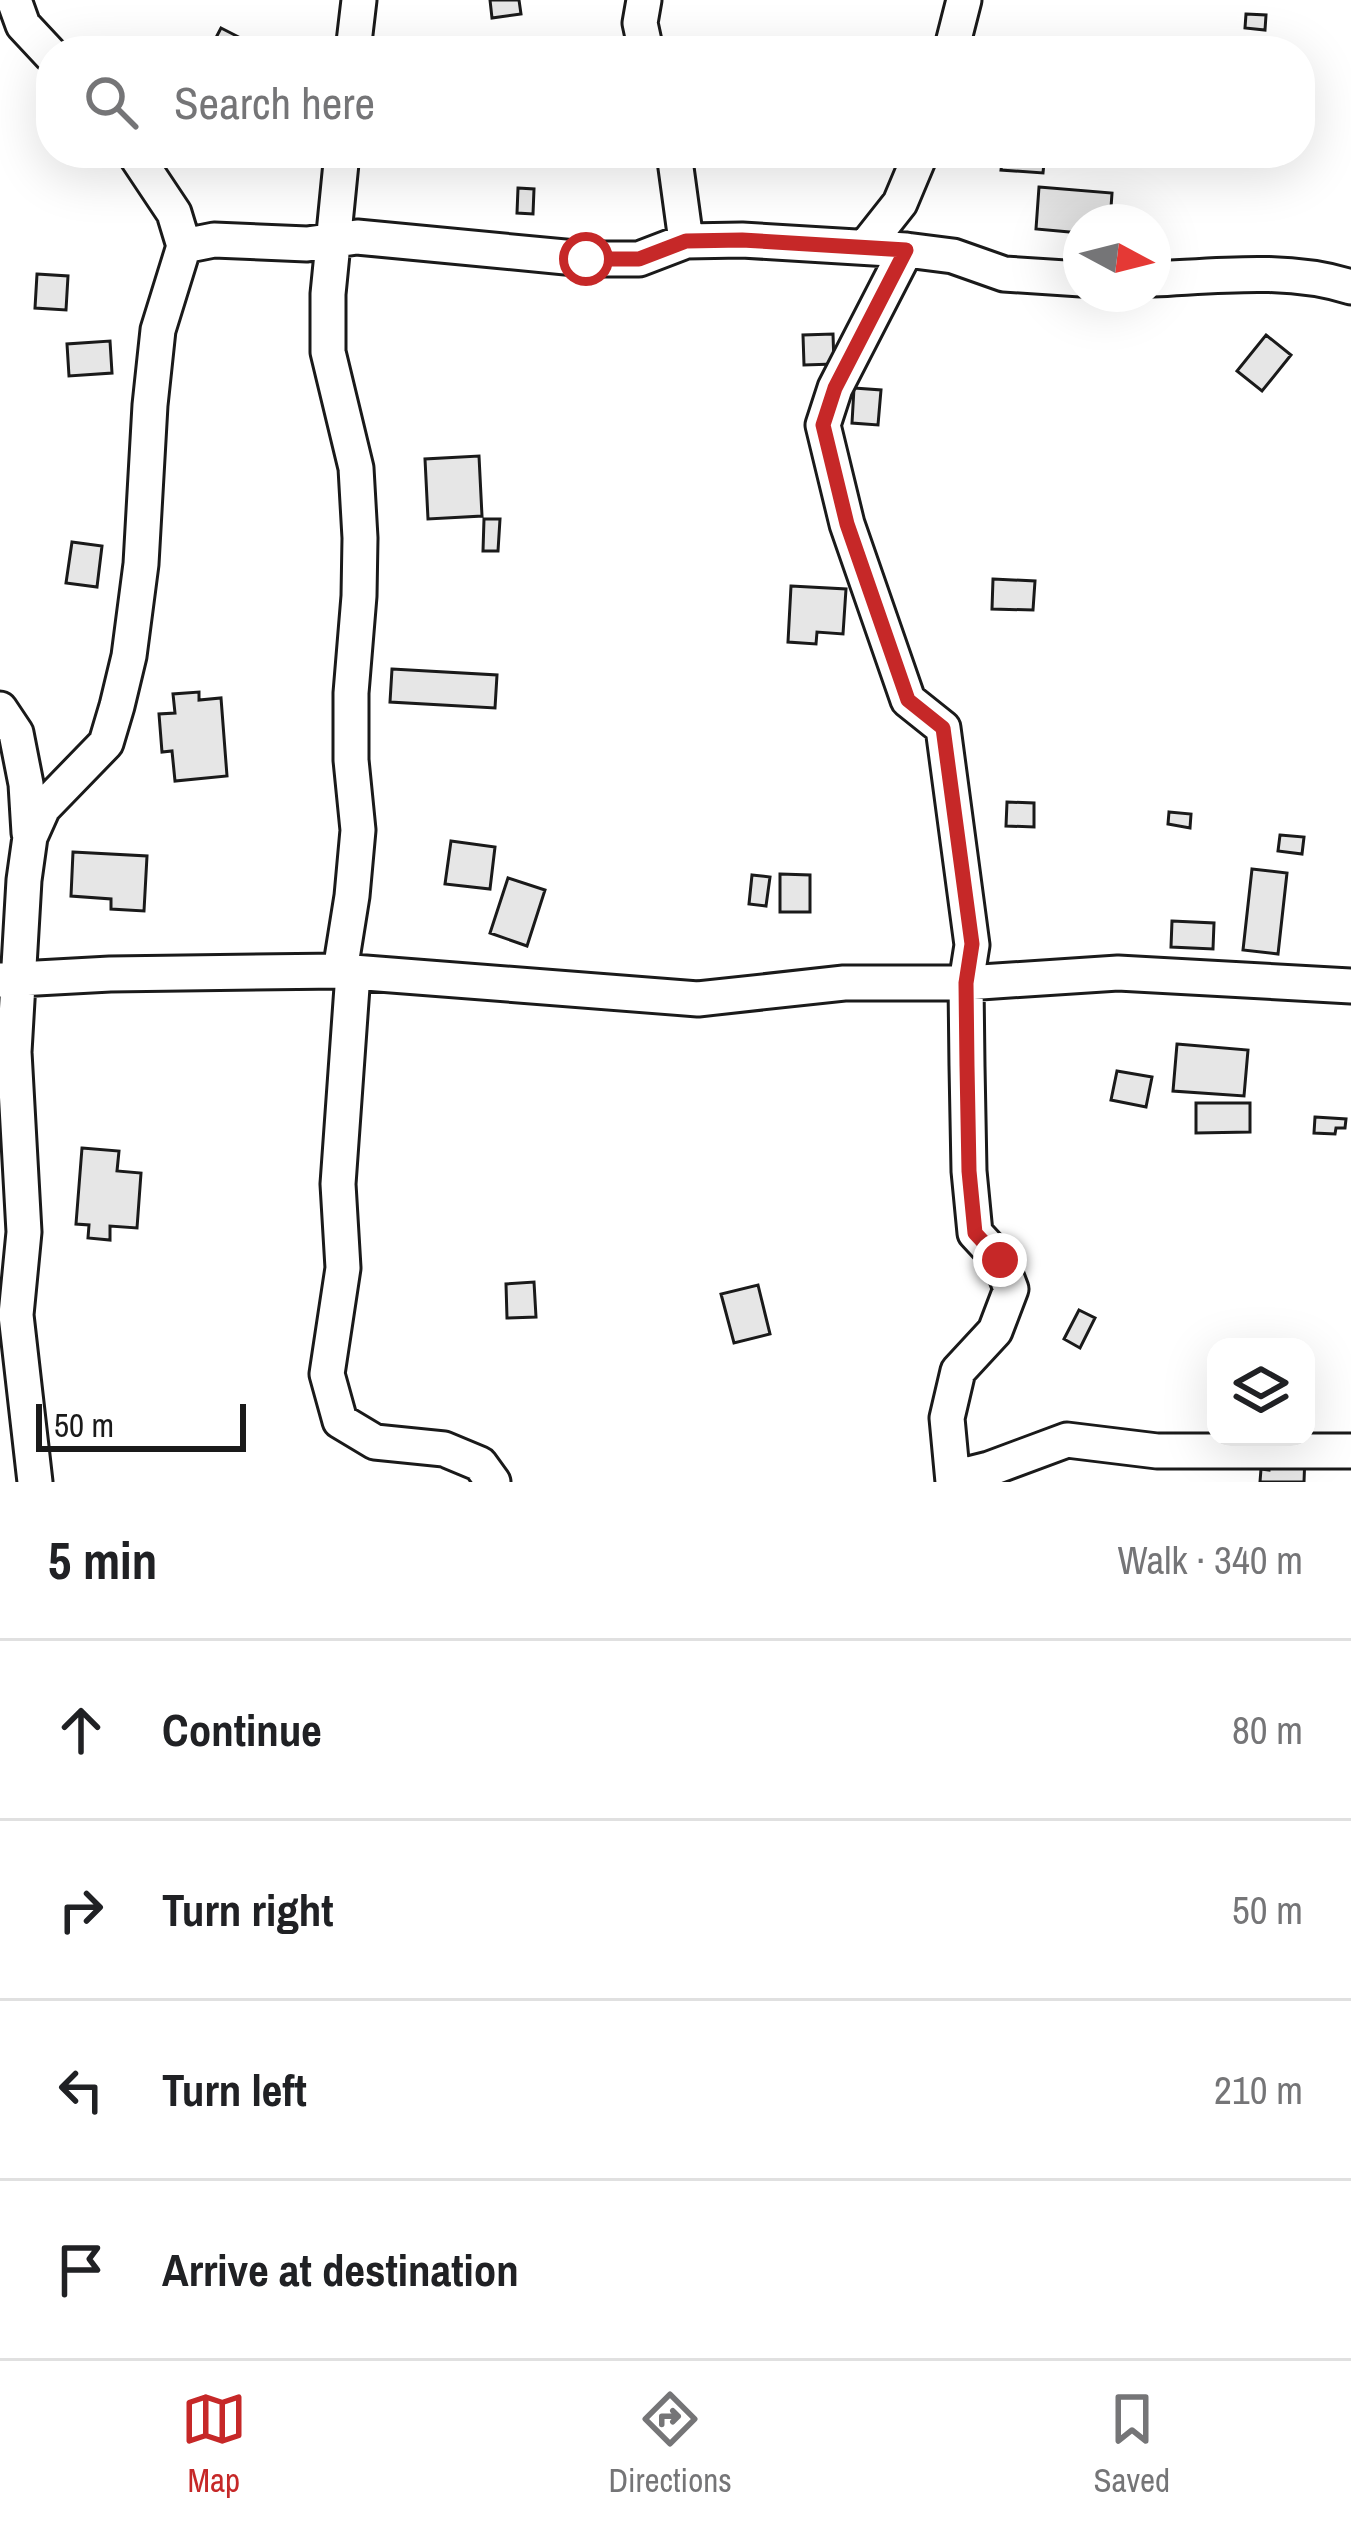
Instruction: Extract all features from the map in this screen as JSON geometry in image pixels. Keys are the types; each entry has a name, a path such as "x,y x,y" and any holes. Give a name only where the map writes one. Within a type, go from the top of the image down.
{"street":[{"path":"354,36 358,0"},
{"path":"643,36 644,0"},
{"path":"955,36 964,0"},
{"path":"12,16 36,41"},
{"path":"29,837 44,808 106,743 129,656 141,564 158,330 184,246 174,213 144,168"},
{"path":"341,168 328,294 328,352 356,468 360,538 351,760 358,830 346,972 338,1184 343,1268 327,1374 340,1420 376,1442 445,1449 480,1464 493,1482"},
{"path":"676,168 686,241"},
{"path":"866,246 899,203 914,168"},
{"path":"184,246 214,240 307,244 377,238 586,259 639,259 686,241 866,246 952,256 1004,274 1063,278"},
{"path":"906,250 835,388 823,425 847,524 908,700 943,728 972,944 966,983 969,1171 975,1233 1000,1260 1011,1289 994,1331 958,1371 947,1418 953,1480 1067,1440 1157,1451 1351,1451"},
{"path":"1171,278 1261,274 1351,287"},
{"path":"0,709 16,734 26,784 29,837 9,980 24,1232 16,1315 35,1482"},
{"path":"9,980 110,974 346,972 698,999 844,983 966,983 1118,973 1351,986"}],"building":[{"path":"490,0 519,0 521,14 492,18"},
{"path":"1246,14 1266,15 1265,30 1245,28"},
{"path":"1001,168 1044,168 1043,173"},
{"path":"1039,187 1112,193 1111,204 1063,204 1063,231 1036,229"},
{"path":"518,188 534,189 533,214 517,213"},
{"path":"37,274 68,276 66,310 35,308"},
{"path":"833,334 834,364 804,365 803,335"},
{"path":"1266,335 1291,355 1262,391 1237,371"},
{"path":"110,341 112,373 69,376 67,344"},
{"path":"854,388 881,390 878,425 852,423"},
{"path":"479,456 482,516 428,519 425,459"},
{"path":"484,519 500,519 498,551 483,551"},
{"path":"72,542 102,546 97,587 66,583"},
{"path":"993,579 1035,581 1033,610 992,609"},
{"path":"791,586 846,589 843,634 817,632 816,644 788,642"},
{"path":"392,669 497,675 495,708 390,702"},
{"path":"199,692 199,700 221,698 227,776 175,781 172,751 162,752 159,714 175,713 173,694"},
{"path":"1007,802 1034,803 1034,827 1006,826"},
{"path":"1169,812 1191,814 1190,828 1168,824"},
{"path":"1280,835 1304,837 1302,854 1278,851"},
{"path":"451,841 495,847 490,889 445,884"},
{"path":"73,852 147,856 144,911 111,909 111,899 71,896"},
{"path":"1252,869 1287,873 1278,954 1243,950"},
{"path":"780,874 810,875 810,912 780,912"},
{"path":"752,875 770,877 766,906 749,904"},
{"path":"508,878 545,890 527,946 490,933"},
{"path":"1172,921 1214,923 1213,949 1171,947"},
{"path":"1177,1044 1248,1050 1244,1096 1173,1091"},
{"path":"1117,1071 1152,1077 1146,1107 1111,1100"},
{"path":"1196,1103 1250,1103 1250,1132 1196,1133"},
{"path":"1315,1117 1346,1119 1345,1128 1336,1128 1335,1134 1314,1133"},
{"path":"82,1148 119,1151 117,1171 141,1173 137,1228 110,1226 110,1240 88,1238 89,1225 76,1224"},
{"path":"534,1282 536,1317 507,1318 506,1284"},
{"path":"758,1285 770,1334 734,1343 721,1294"},
{"path":"1079,1310 1095,1318 1080,1348 1064,1339"},
{"path":"1270,1453 1305,1454 1304,1482 1260,1482 1261,1469 1269,1470"}],"route":[{"path":"586,259 639,259 686,241 906,250 835,388 823,425 847,524 908,700 943,728 972,944 966,983 969,1171 975,1233 1000,1260"}]}
